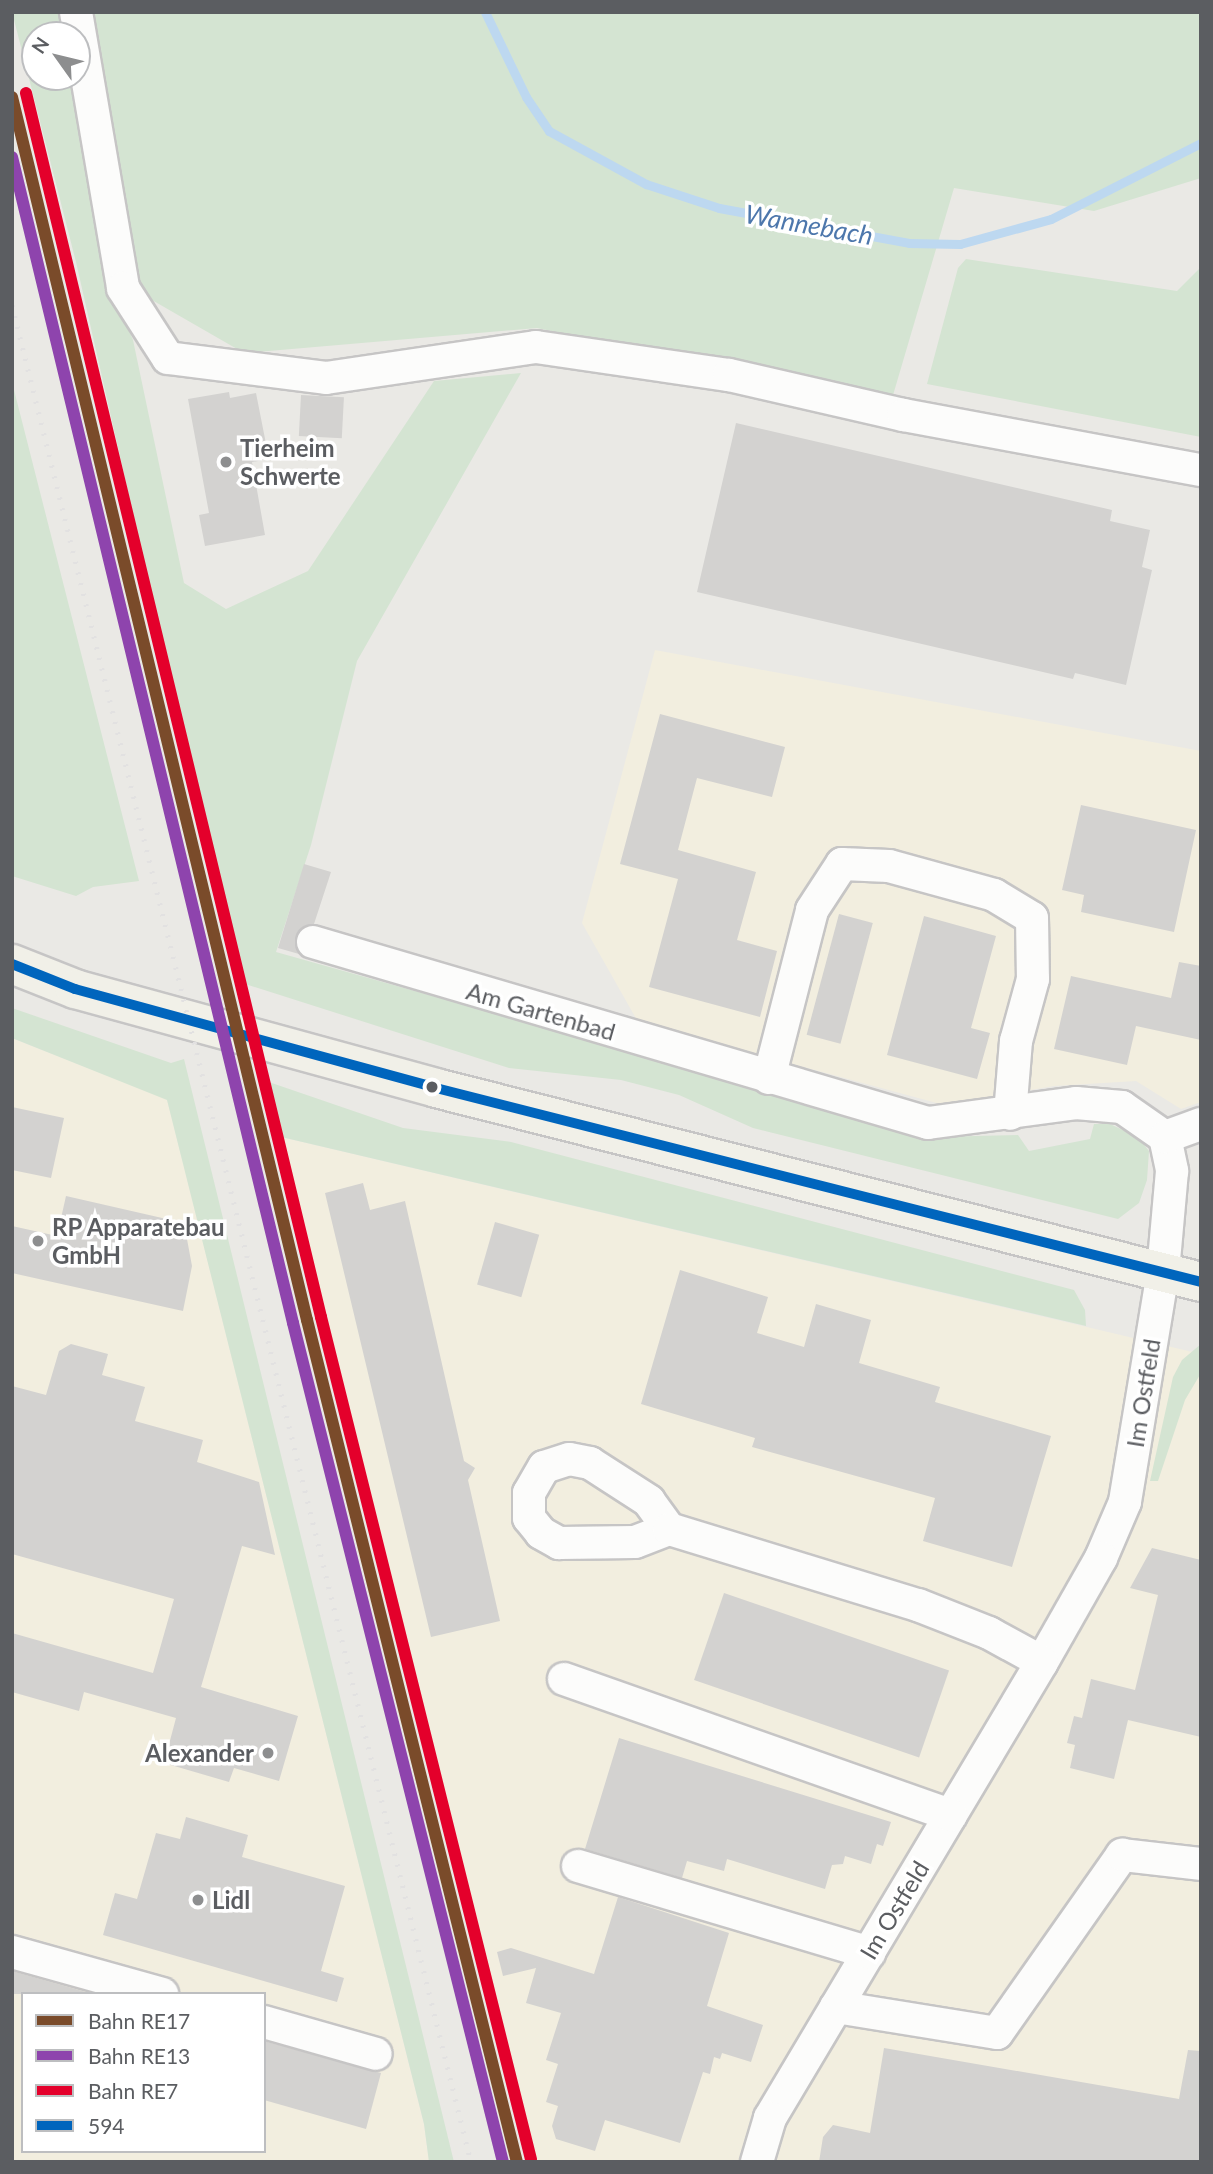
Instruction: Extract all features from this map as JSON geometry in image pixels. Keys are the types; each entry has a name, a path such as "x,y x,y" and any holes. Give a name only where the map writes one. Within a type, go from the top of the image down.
{"main road":[{"path":"12,964 75,989 423,1084 1201,1282"}],"street":[{"path":"76,12 123,288 167,358 326,378 536,347 729,375 903,415 1201,470"},
{"path":"769,1078 812,911 842,864 889,866 994,895 1032,918 1033,979 1016,1041 1010,1114"},
{"name":"Am Gartenbad","path":"313,942 928,1123 1076,1103 1122,1107 1165,1137"},
{"path":"1163,1272 1172,1171 1165,1137 1201,1124"},
{"name":"Im Ostfeld","path":"757,2162 770,2118 1042,1662 1123,1511 1163,1272"},
{"path":"669,1529 918,1605 989,1633 1042,1662"},
{"path":"564,1679 951,1815"},
{"path":"836,2007 997,2033 1122,1855 1201,1864"},
{"path":"578,1866 869,1952"},
{"path":"12,1952 155,1992"},
{"path":"266,2023 376,2054"}],"shaded area":[{"path":"655,650 1201,751 1201,1102 1181,1109 1136,1081 1054,1086 944,1105 638,1022 582,923"},
{"path":"12,1038 167,1099 424,2124 429,2162 12,2162"},
{"path":"277,1136 1201,1354 1201,2162 531,2162"}],"green space":[{"path":"12,12 1201,12 1201,178 1094,211 954,188 891,402 537,328 244,353 105,273 133,340 184,583 226,609 308,571 434,381 521,373 357,661 311,845 276,952 934,1137 1018,1135 1029,1151 1090,1139 1094,1124 1110,1124 1138,1137 1149,1151 1147,1180 1139,1203 1118,1219 753,1128 679,1095 621,1080 509,1068 239,982 76,262 32,91 91,91 91,21 21,21 21,47"},
{"path":"966,259 1177,291 1201,267 1201,437 927,384 958,268"},
{"path":"12,382 139,881 93,887 76,896 12,876"},
{"path":"12,1008 171,1063 184,1059 454,2162 429,2162 424,2124 167,1100 12,1038"},
{"path":"263,1080 403,1128 511,1142 1074,1290 1085,1310 1086,1326 277,1136"},
{"path":"1201,1344 1201,1373 1185,1400 1158,1481 1150,1481 1173,1377 1182,1360"}],"building":[{"name":"Tierheim Schwerte","path":"229,392 230,398 256,393 269,459 252,462 265,535 205,546 199,515 209,513 188,399"},
{"path":"301,395 344,397 342,438 299,436"},
{"path":"736,423 1112,510 1110,521 1150,530 1142,567 1152,570 1126,685 1075,673 1073,679 697,592"},
{"path":"660,714 785,747 772,797 697,778 678,850 756,872 737,940 777,951 760,1017 649,987 678,879 620,864"},
{"path":"1081,805 1196,830 1174,932 1081,912 1084,895 1062,890"},
{"path":"304,864 331,872 314,924 301,928 296,936 299,954 278,948"},
{"path":"839,914 873,923 840,1044 807,1035"},
{"path":"924,916 996,936 971,1028 990,1033 977,1079 887,1055"},
{"path":"1179,962 1201,966 1201,1040 1136,1026 1127,1065 1054,1049 1071,976 1171,998"},
{"path":"12,1107 64,1118 51,1178 12,1170"},
{"path":"363,1183 370,1210 405,1201 464,1461 475,1468 468,1480 500,1621 431,1637 325,1193"},
{"path":"66,1196 184,1223 192,1266 183,1311 12,1273 12,1226 57,1236"},
{"path":"495,1222 539,1235 521,1297 477,1284"},
{"path":"680,1270 768,1297 757,1333 804,1347 816,1304 871,1320 859,1363 940,1387 935,1402 1051,1436 1012,1567 923,1541 935,1498 752,1447 755,1438 641,1404"},
{"path":"71,1344 108,1354 102,1375 145,1387 135,1421 203,1440 197,1462 259,1482 275,1555 242,1546 201,1687 298,1716 279,1781 234,1768 229,1782 164,1763 176,1718 84,1692 79,1711 12,1692 12,1633 153,1673 174,1599 12,1554 12,1386 46,1395 59,1351"},
{"path":"1152,1548 1201,1560 1201,1737 1128,1720 1114,1779 1070,1768 1075,1745 1067,1743 1074,1716 1082,1718 1091,1679 1135,1690 1158,1595 1130,1588"},
{"path":"724,1593 949,1670 919,1757 694,1680"},
{"path":"619,1738 891,1822 883,1846 877,1844 871,1864 845,1856 843,1864 832,1865 825,1889 727,1859 724,1871 687,1861 682,1878 585,1849"},
{"path":"186,1817 248,1835 242,1857 345,1886 321,1971 344,1978 337,2002 103,1935 115,1893 137,1899 156,1833 180,1839"},
{"path":"618,1897 729,1933 707,2006 763,2025 751,2062 722,2053 720,2059 714,2057 710,2074 703,2072 680,2143 605,2120 595,2151 556,2139 552,2126 558,2106 546,2102 558,2064 546,2060 561,2013 526,2003 536,1968 503,1976 497,1952 511,1948 594,1974"},
{"path":"12,1971 86,1992 21,1992 12,1994"},
{"path":"266,2042 381,2073 366,2129 266,2101"},
{"path":"884,2048 1179,2099 1188,2050 1201,2051 1201,2162 819,2162 823,2137 833,2125 870,2133"}],"waterway":[{"name":"Wannebach","path":"485,12 526,97 549,131 646,184 719,208 909,243 960,244 1051,219 1201,143"}],"railway":[{"path":"12,305 471,2162"}],"rail line":[{"name":"RE7","path":"26,93 321,1317 531,2159"},
{"name":"RE17","path":"12,97 307,1320 517,2162"},
{"name":"RE13","path":"12,157 293,1323 503,2162"}],"transit line":[{"name":"594","path":"12,964 75,989 436,1088 1201,1282"}],"place":[{"name":"Tierheim Schwerte","path":"226,462"},
{"name":"RP Apparatebau GmbH","path":"38,1241"},
{"name":"Alexander","path":"268,1753"},
{"name":"Lidl","path":"198,1900"}]}
